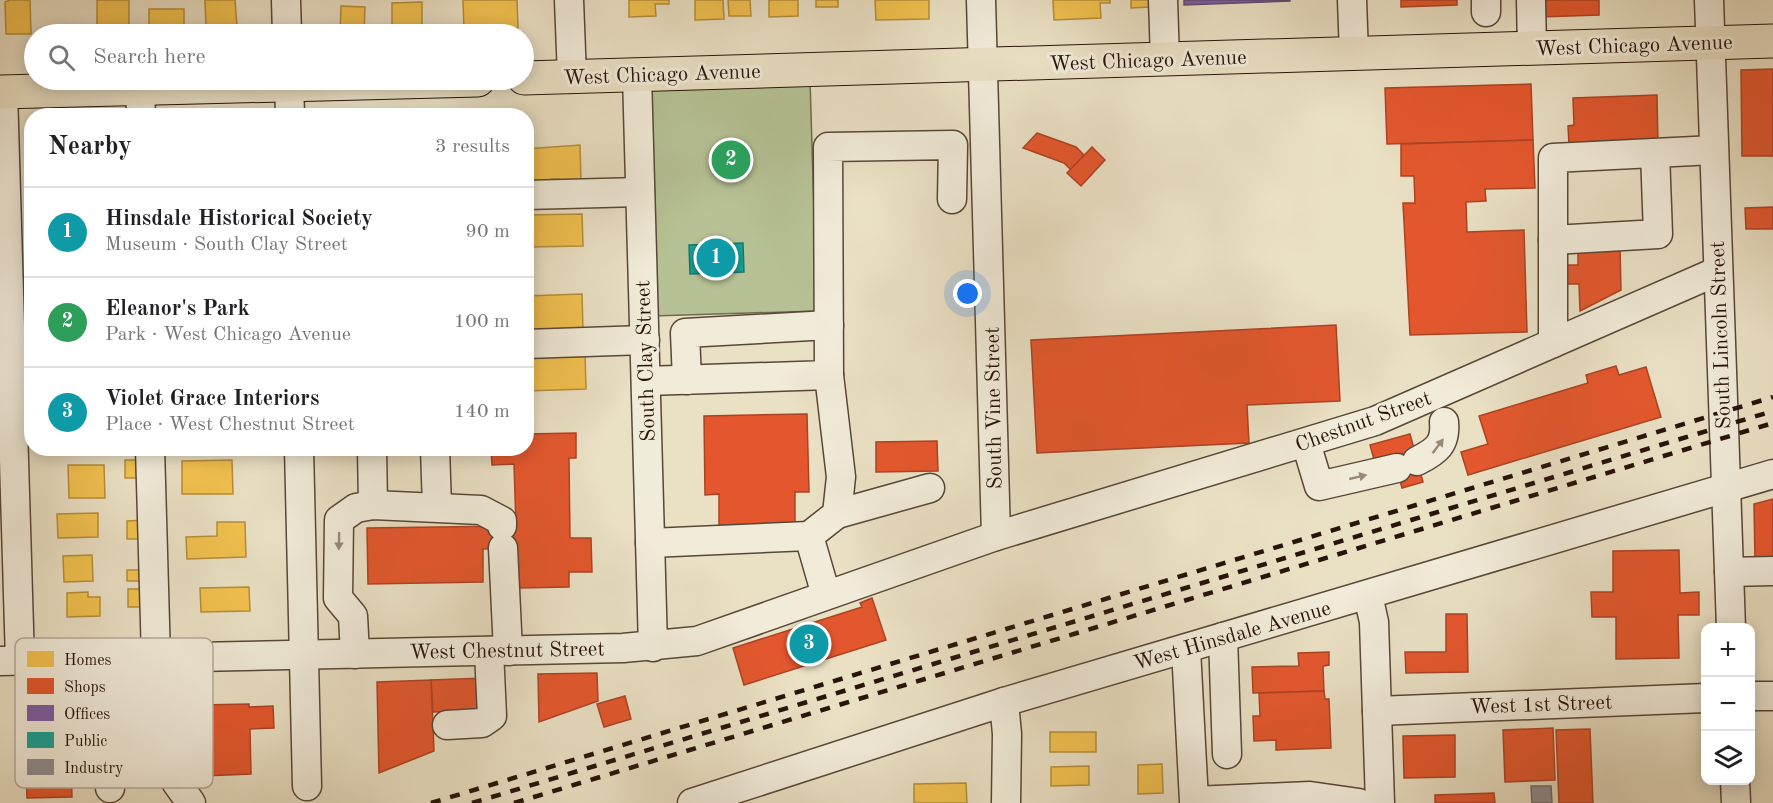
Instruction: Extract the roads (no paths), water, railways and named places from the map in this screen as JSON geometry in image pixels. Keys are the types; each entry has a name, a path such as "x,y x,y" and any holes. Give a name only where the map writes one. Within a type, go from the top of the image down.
{"main road":[{"name":"West Chicago Avenue","path":"534,78 1773,41"},
{"path":"2,92 141,102 333,90"}],"street":[{"path":"286,0 287,24"},
{"path":"569,0 572,77"},
{"name":"South Vine Street","path":"981,0 996,536"},
{"path":"1352,0 1354,54"},
{"path":"1531,0 1532,48"},
{"name":"South Lincoln Street","path":"1709,0 1731,623"},
{"path":"1165,59 1167,8"},
{"name":"South Clay Street","path":"637,75 653,647"},
{"path":"2,92 10,661"},
{"path":"837,514 841,477 830,375 828,147 953,145 952,199"},
{"path":"1553,343 1553,158 1714,150"},
{"path":"1553,240 1658,234 1655,153"},
{"path":"534,195 640,192"},
{"name":"Chestnut Street","path":"996,536 1375,421 1718,272"},
{"path":"687,380 685,333 829,325"},
{"path":"534,344 645,340"},
{"path":"646,381 830,375"},
{"path":"1306,443 1318,486 1407,464 1434,453 1442,445 1445,435 1444,422"},
{"path":"151,456 164,638"},
{"path":"299,456 307,786"},
{"path":"372,456 373,505"},
{"path":"435,456 437,507"},
{"name":"West Hinsdale Avenue","path":"692,803 1004,702 1773,474"},
{"path":"650,543 809,536 837,514 930,488"},
{"path":"356,654 353,616 338,598 339,520 356,508 373,505 481,510 502,521 499,651 492,716 482,723 447,725"},
{"path":"809,536 826,595"},
{"name":"West Chestnut Street","path":"213,657 653,647 697,640 996,536"},
{"path":"1729,572 1773,571"},
{"path":"1368,595 1374,622 1380,803"},
{"path":"1223,637 1227,754"},
{"path":"1185,649 1194,801 1310,796 1359,803"},
{"path":"1755,696 1773,696"},
{"name":"West 1st Street","path":"1377,711 1701,698"},
{"path":"1004,702 1007,734 1006,803"},
{"path":"1736,785 1736,803"},
{"path":"180,788 191,803"}],"railway":[{"path":"431,803 1773,397"},
{"path":"472,803 1773,411"},
{"path":"514,803 1773,423"}],"place":[{"name":"Eleanor's Park","path":"731,160"},
{"name":"Hinsdale Historical Society","path":"716,258"},
{"name":"Violet Grace Interiors","path":"809,644"}]}
